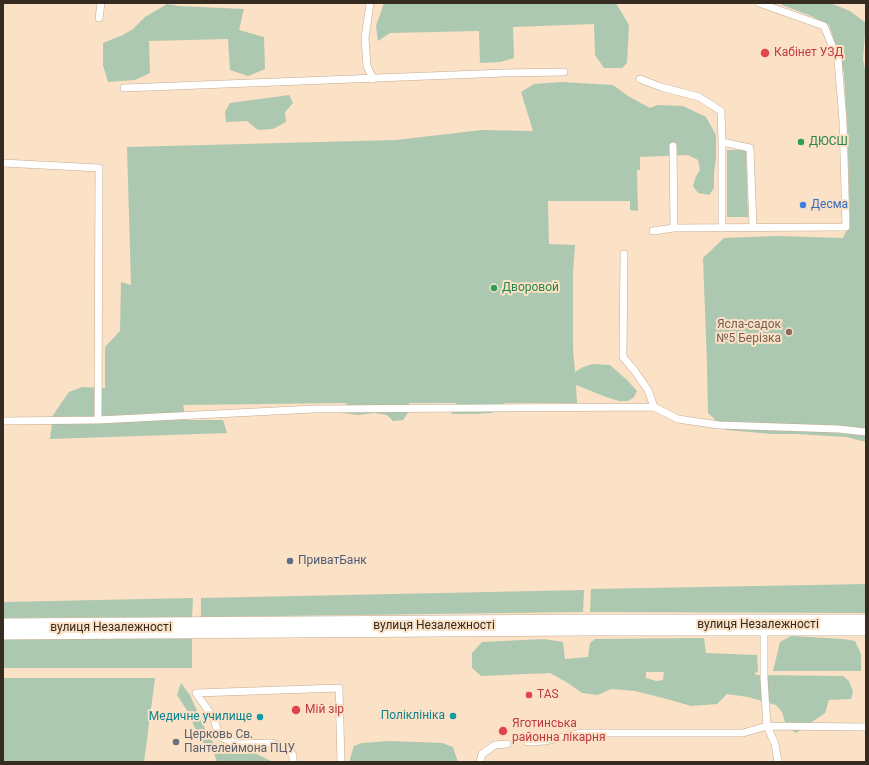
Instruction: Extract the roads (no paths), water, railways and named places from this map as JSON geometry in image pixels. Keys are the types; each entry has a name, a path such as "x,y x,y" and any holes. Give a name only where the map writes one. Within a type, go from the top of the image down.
{"main road":[{"name":"вулиця Незалежності","path":"3,629 764,624 866,625"}],"lane":[{"path":"99,18 101,3"},
{"path":"370,3 365,38 366,66 373,79"},
{"path":"653,231 674,228 846,227 843,121 838,60 824,26 759,3"},
{"path":"124,88 564,72"},
{"path":"640,79 661,87 699,97 721,111 722,228"},
{"path":"722,142 750,148 753,228"},
{"path":"673,146 674,228"},
{"path":"3,163 99,168 98,420"},
{"path":"624,254 623,357 648,390 654,407"},
{"path":"3,421 98,420 314,409 654,407 678,419 719,425 838,429 866,432"},
{"path":"764,624 764,679 767,726 775,744 778,762"},
{"path":"293,762 293,755 283,746 271,743 239,744 220,737 212,718 196,693 340,688 341,762"},
{"path":"528,742 545,741 582,733 743,733 767,726 866,727"},
{"path":"480,762 482,754 495,745 507,744"}],"place":[{"name":"Кабінет УЗД","path":"765,53"},
{"name":"ДЮСШ","path":"801,142"},
{"name":"Десма","path":"803,205"},
{"name":"Дворовой","path":"494,288"},
{"name":"Ясла-садок №5 Берізка","path":"789,332"},
{"name":"ПриватБанк","path":"290,561"},
{"name":"TAS","path":"529,695"},
{"name":"Мій зір","path":"296,710"},
{"name":"Поліклініка","path":"453,716"},
{"name":"Медичне училище","path":"260,717"},
{"name":"Яготинська районна лікарня","path":"503,731"},
{"name":"Церковь Св. Пантелеймона ПЦУ","path":"176,742"}]}
